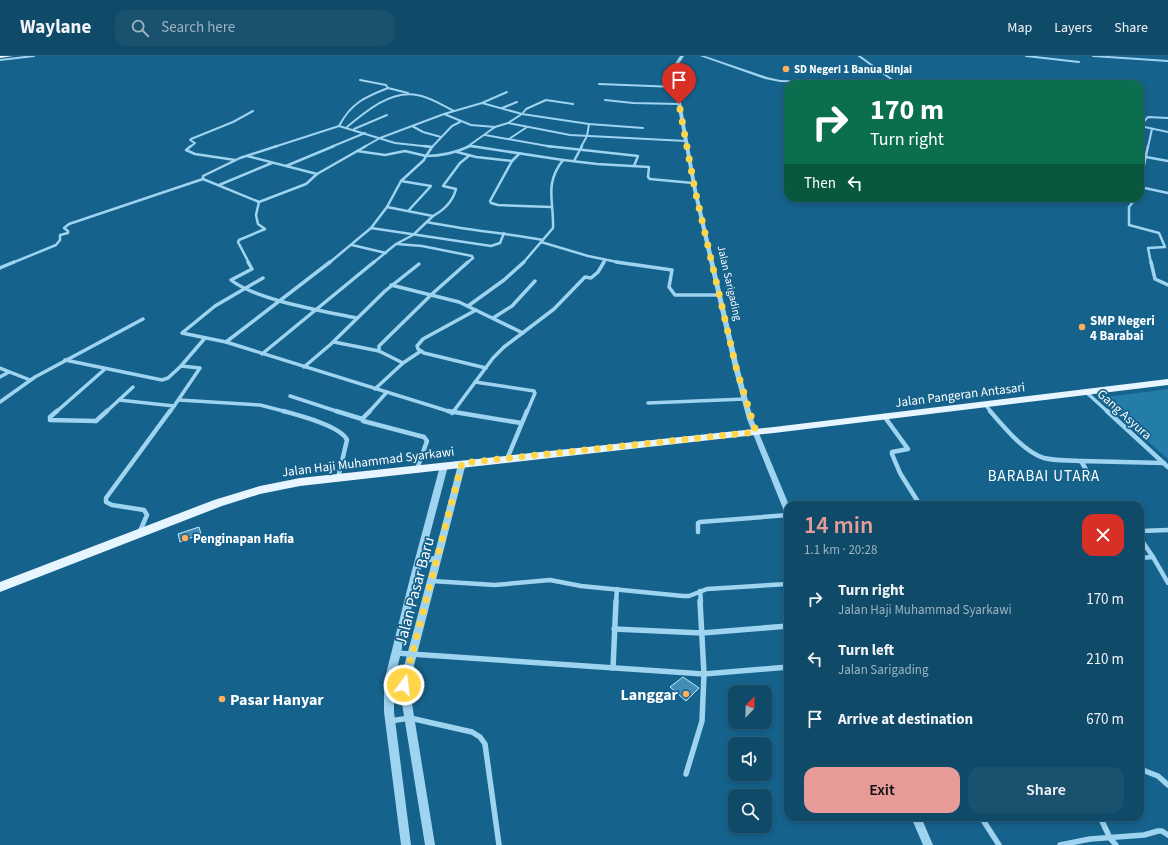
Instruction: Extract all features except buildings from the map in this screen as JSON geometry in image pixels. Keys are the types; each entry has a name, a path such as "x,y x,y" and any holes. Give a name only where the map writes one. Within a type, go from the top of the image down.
{"highway":[{"path":"0,59 11,56"}],"main road":[{"name":"Jalan Pangeran Antasari","path":"756,432 1168,382"},
{"name":"Jalan Haji Muhammad Syarkawi","path":"0,587 218,503 260,490 300,482 462,463 756,432"}],"street":[{"path":"0,59 34,56"},
{"name":"Jalan Sarigading","path":"682,56 676,65 674,75 693,183 736,367 756,432 784,501"},
{"path":"702,56 766,78 784,81"},
{"path":"859,56 892,80"},
{"path":"1026,56 1079,62"},
{"path":"1092,56 1168,60"},
{"path":"1164,56 1168,60"},
{"path":"360,80 386,85 388,88 419,95 455,111"},
{"path":"599,84 676,87"},
{"path":"339,126 346,112 351,106 364,98 388,88"},
{"path":"202,179 259,202 302,186 317,174 367,144 380,138 444,114 482,103 507,92"},
{"path":"347,128 363,114 378,104 388,99 410,94"},
{"path":"357,151 385,155 406,151 426,156 440,156 456,152 470,146 495,127 508,123 522,114 526,109 548,99 573,104"},
{"path":"605,100 623,104 679,104"},
{"path":"502,108 517,102"},
{"path":"482,103 522,114 589,124 643,128"},
{"path":"235,160 195,154 186,150 195,143 190,140 191,139 233,122 253,111"},
{"path":"353,130 387,114"},
{"path":"444,114 460,122 471,125 495,127"},
{"path":"1144,122 1148,117 1168,118"},
{"path":"226,342 352,246 371,228 387,207 401,181 424,160 441,136 452,126 460,122"},
{"path":"508,123 552,132 587,136 686,142"},
{"path":"574,161 587,136 589,124"},
{"path":"0,268 56,245 60,240 60,235 68,233 68,231 64,228 69,224 202,179 203,176 235,160 339,126 394,143 432,147"},
{"path":"412,126 423,132 441,136"},
{"path":"509,139 527,127"},
{"path":"1144,127 1168,132"},
{"path":"1144,164 1152,129"},
{"path":"286,166 365,133"},
{"path":"484,135 579,150 638,156 634,166"},
{"path":"470,146 563,160 650,168 648,177 650,179 693,183"},
{"path":"456,152 512,161"},
{"path":"520,153 512,161 490,202 498,205 551,207"},
{"path":"262,354 396,244 413,235 433,216 439,213 454,196 456,189 443,186 460,164 470,155"},
{"path":"247,156 317,174"},
{"path":"1146,157 1168,161"},
{"path":"468,306 504,280 527,260 553,228 554,222 551,207 551,194 554,172 563,160"},
{"path":"219,185 272,162"},
{"path":"401,181 431,186 409,210"},
{"path":"1144,186 1168,193"},
{"path":"259,202 256,215 258,224 265,229 239,240 238,242 252,269 232,278 231,281 244,289 281,300 316,310 356,318"},
{"path":"1133,202 1129,207 1129,225 1159,233 1165,248 1150,248 1147,250 1155,279 1168,285"},
{"path":"387,207 409,210 433,216"},
{"path":"427,222 455,228 504,233 542,241 605,260 638,264 645,267 672,269 668,289 670,293 675,295 720,295"},
{"path":"371,228 491,246 500,244 504,233"},
{"path":"379,351 379,346 473,256 457,252 396,244"},
{"path":"352,246 386,253"},
{"path":"452,413 486,368 504,348 554,309 585,277 591,278 598,272 605,260"},
{"path":"304,367 334,342 356,318 391,285 419,264"},
{"path":"263,278 214,306 182,332 184,334 226,342 452,413 521,424"},
{"path":"493,318 512,306 535,281"},
{"path":"391,285 432,294 468,306 523,333"},
{"path":"476,310 423,338 417,346 424,353 486,368"},
{"path":"0,402 5,396 30,380 143,319"},
{"path":"65,360 162,380 168,378 181,366 205,338"},
{"path":"334,342 379,351 403,363"},
{"path":"375,389 403,363 421,351"},
{"path":"139,533 147,515 144,510 140,508 112,505 106,502 106,498 179,400 200,368 181,366"},
{"path":"0,368 30,380"},
{"path":"105,369 50,417 50,420 96,421 133,387"},
{"path":"0,377 9,372"},
{"path":"475,382 534,391 535,393 506,458"},
{"path":"362,419 387,392"},
{"name":"Gang Asyura","path":"1086,392 1166,465"},
{"path":"290,396 362,419 363,421 424,437 427,441 417,469"},
{"path":"648,403 746,399"},
{"path":"119,400 174,406"},
{"path":"179,400 260,405 288,412 336,429 345,435 347,440 338,478"},
{"path":"985,404 1006,429 1036,456 1043,458 1081,461 1166,465"},
{"path":"884,416 908,449 892,452 892,454 900,473 918,501"},
{"path":"1081,461 1091,478"},
{"name":"Jalan Pasar Baru","path":"430,845 404,685 462,463"},
{"name":"Jalan Pasar Baru","path":"406,845 390,721 389,682 444,466"},
{"path":"698,532 698,522 784,515"},
{"path":"1144,531 1168,530"},
{"path":"1144,544 1168,583"},
{"path":"1144,558 1153,557"},
{"path":"419,560 437,559"},
{"path":"432,581 495,585 550,580 580,586 683,596 689,596 700,591 784,584"},
{"path":"613,668 617,589"},
{"path":"686,774 702,721 704,674 700,591"},
{"path":"614,629 702,633 784,626"},
{"path":"396,653 704,674 784,667"},
{"path":"390,721 410,718 472,732 480,737 485,744 499,845"},
{"path":"1144,770 1158,776 1168,785"},
{"path":"919,821 928,845"},
{"path":"984,821 999,845"},
{"path":"1102,821 1110,838 1116,845"},
{"path":"1060,845 1071,841 1110,838 1126,835 1144,835 1158,831 1163,831 1168,835"}],"shaded area":[{"path":"1168,389 1168,459 1098,398"}],"place":[{"name":"SD Negeri 1 Banua Binjai","path":"786,69"},
{"name":"SMP Negeri 4 Barabai","path":"1082,327"},
{"name":"Penginapan Hafia","path":"185,538"},
{"name":"Langgar","path":"686,694"},
{"name":"Pasar Hanyar","path":"222,699"}],"district":[{"name":"BARABAI UTARA","path":"1044,476"}],"route":[{"path":"404,685 462,463 756,432 750,419 746,399 736,367 695,190 679,104"}]}
